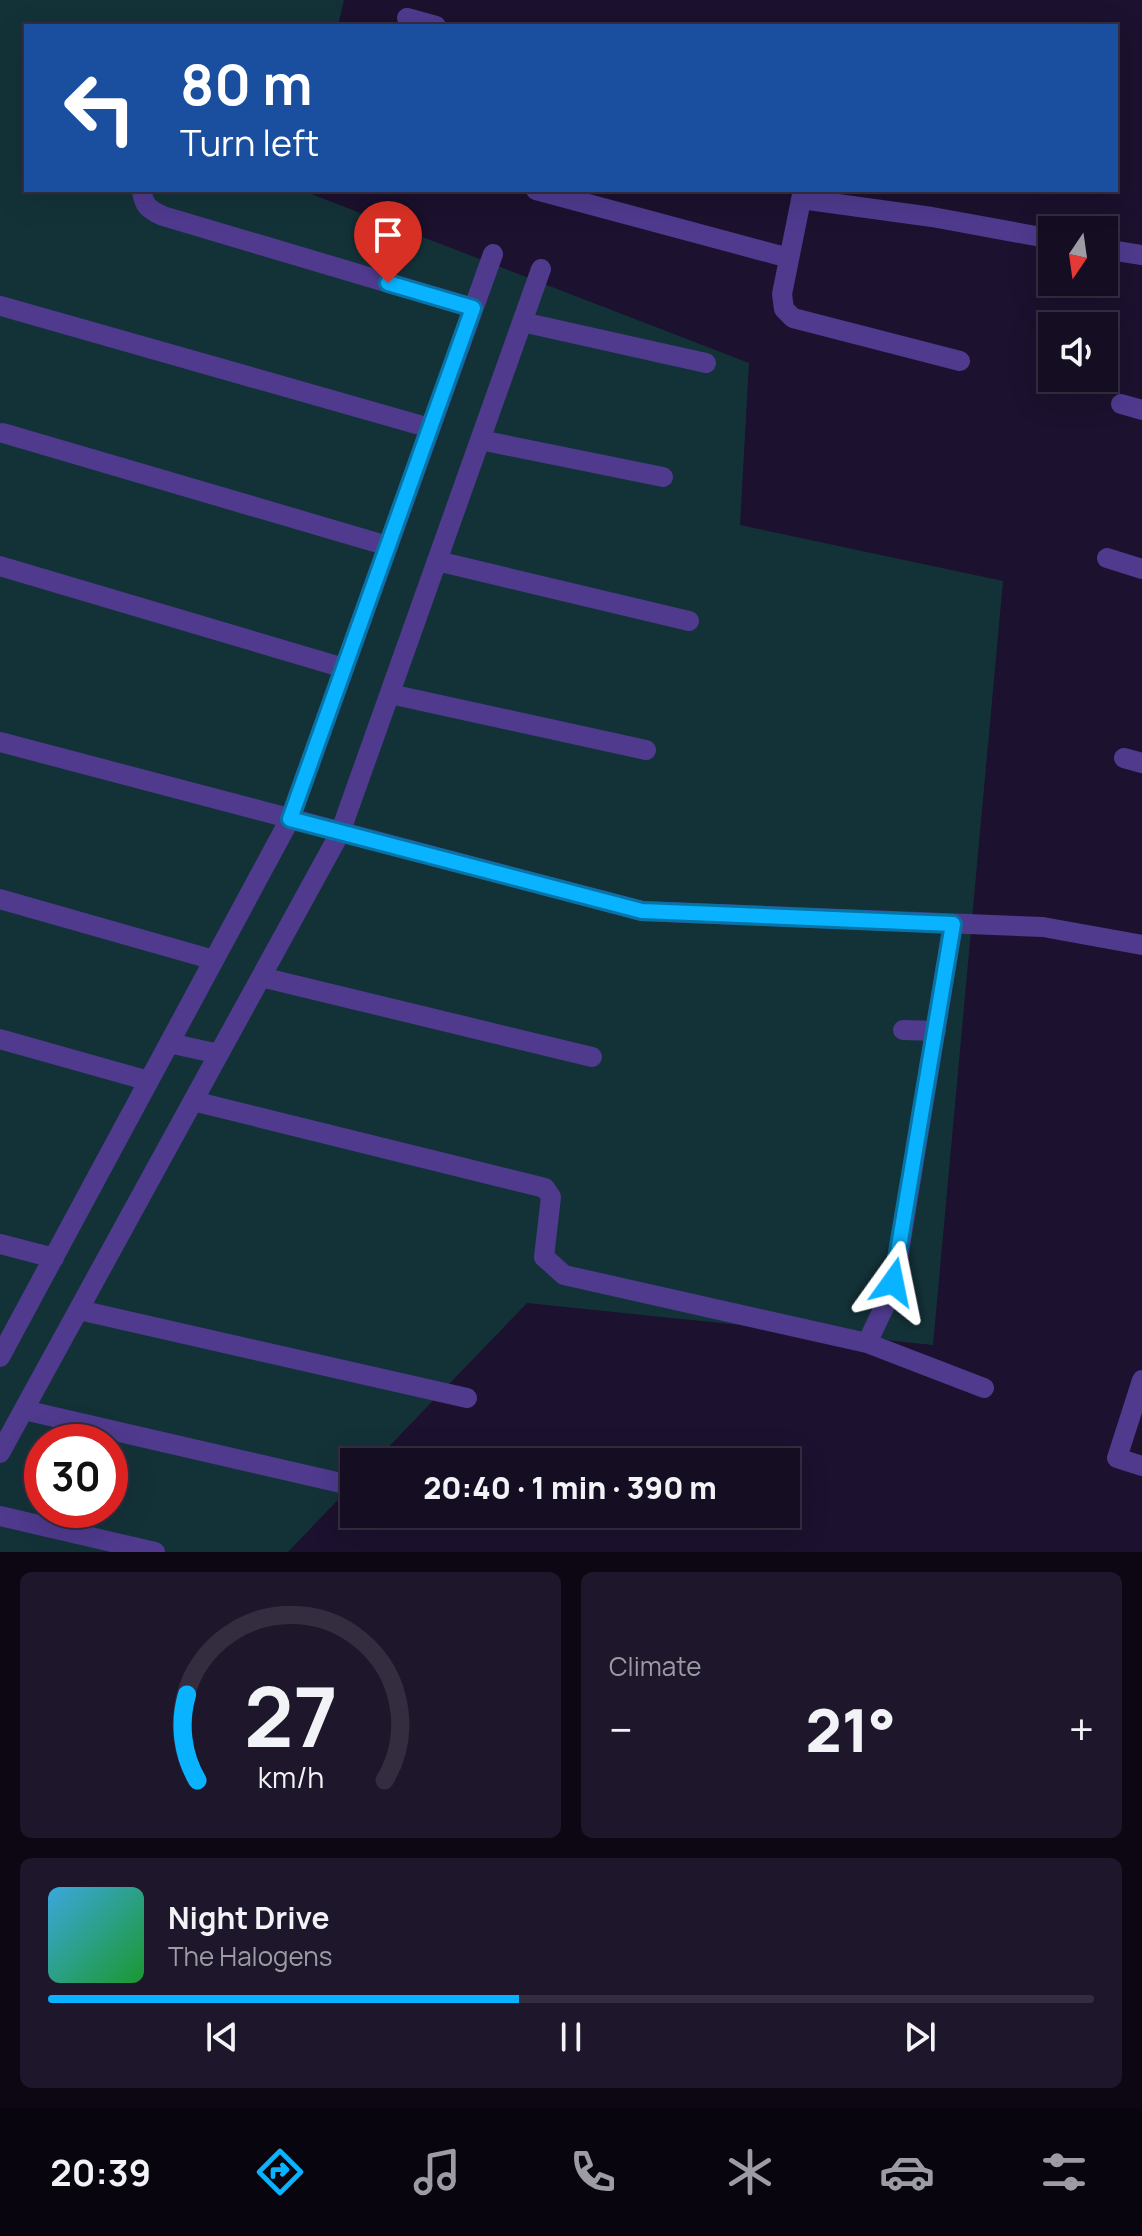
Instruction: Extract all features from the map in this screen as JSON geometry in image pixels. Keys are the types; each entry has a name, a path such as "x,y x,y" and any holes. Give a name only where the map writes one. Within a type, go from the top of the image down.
{"street":[{"path":"407,18 429,24"},
{"path":"142,192 143,200 151,211 163,216 473,308"},
{"path":"543,192 789,258"},
{"path":"960,361 793,318 784,309 782,294 802,194 1038,236"},
{"path":"1118,251 1142,255"},
{"path":"0,1357 290,819 493,254"},
{"path":"0,1453 340,833 541,269"},
{"path":"1,306 430,428"},
{"path":"522,322 706,363"},
{"path":"1121,404 1142,410"},
{"path":"3,433 388,546"},
{"path":"480,440 663,477"},
{"path":"1107,558 1142,569"},
{"path":"437,561 689,621"},
{"path":"0,566 344,668"},
{"path":"390,694 646,750"},
{"path":"0,742 642,911 1043,927 1142,945"},
{"path":"0,899 214,960"},
{"path":"867,1343 888,1299 897,1264 953,924"},
{"path":"261,977 592,1057"},
{"path":"903,1030 936,1031"},
{"path":"0,1039 149,1081"},
{"path":"169,1043 219,1054"},
{"path":"193,1101 545,1188 551,1197 544,1257 564,1275 867,1343 984,1388"},
{"path":"0,1244 54,1258"},
{"path":"79,1310 467,1398"},
{"path":"1142,1380 1117,1458 1142,1466"},
{"path":"24,1410 340,1483"},
{"path":"0,1516 155,1552"}],"green space":[{"path":"0,0 344,0 338,24 24,24 24,192 306,192 749,363 740,525 1003,581 933,1345 527,1303 387,1448 340,1448 340,1498 288,1552 0,1552"}],"route":[{"path":"388,283 473,308 290,819 642,911 953,924 893,1282"}]}
